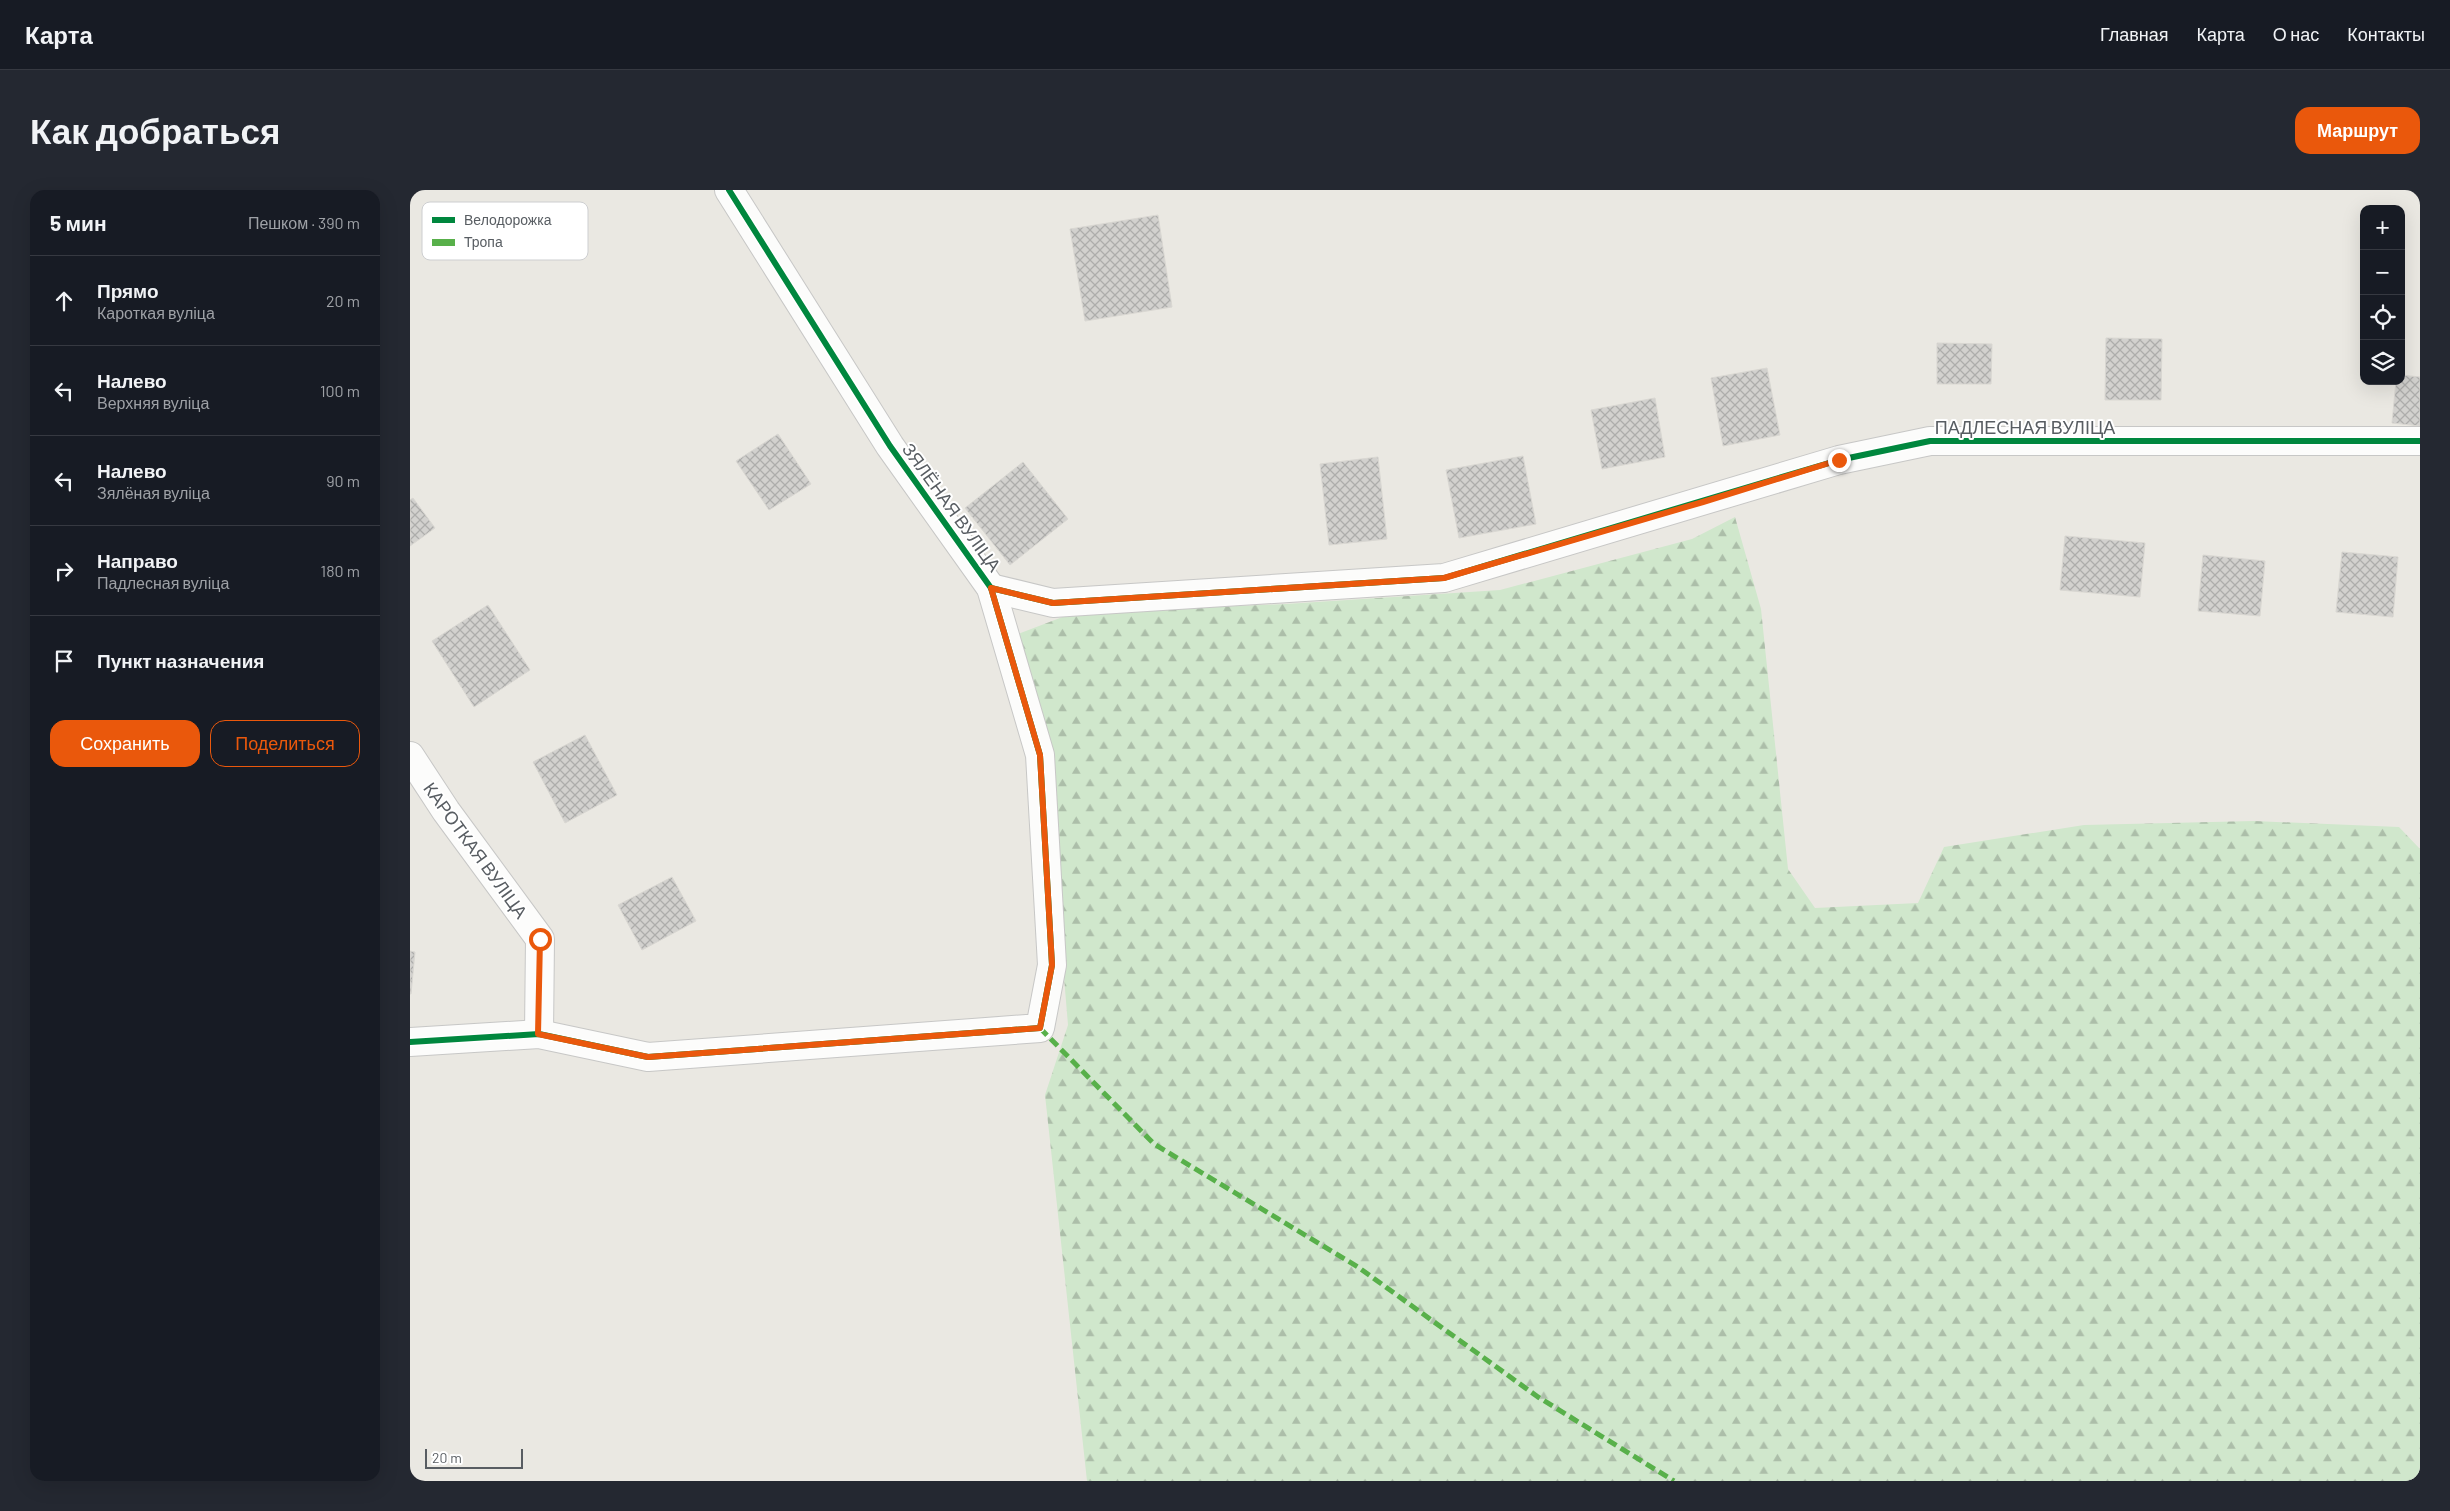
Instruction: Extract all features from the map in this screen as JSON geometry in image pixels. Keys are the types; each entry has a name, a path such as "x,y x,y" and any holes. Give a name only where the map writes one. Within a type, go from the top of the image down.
{"street":[{"name":"ЗЯЛЁНАЯ ВУЛІЦА","path":"538,1034 648,1057 1040,1028 1052,965 1040,755 991,588 890,446 730,190"},
{"name":"ПАДЛЕСНАЯ ВУЛІЦА","path":"991,588 1053,603 1444,578 1839,460 1930,442 2420,440"},
{"name":"КАРОТКАЯ ВУЛІЦА","path":"410,756 446,811 540,939 538,1034"},
{"path":"410,1042 538,1034"}],"green space":[{"path":"1735,517 1761,609 1788,869 1815,908 1918,903 1944,847 2084,825 2254,821 2399,827 2420,849 2420,1481 1087,1481 1045,1095 1068,1025 1058,905 1018,634 1073,613 1286,604 1500,590 1692,539"}],"building":[{"path":"1158,215 1172,307 1085,321 1070,229"},
{"path":"2106,338 2162,339 2161,400 2105,400"},
{"path":"1937,343 1992,344 1991,384 1937,384"},
{"path":"1767,368 1780,435 1723,446 1711,378"},
{"path":"2405,375 2420,377 2420,426 2392,423 2396,385 2405,385"},
{"path":"1655,398 1665,457 1602,469 1591,410"},
{"path":"778,434 811,484 769,510 736,461"},
{"path":"1523,456 1536,524 1459,538 1446,470"},
{"path":"1378,457 1387,539 1329,545 1320,464"},
{"path":"1023,462 1068,519 1010,565 965,508"},
{"path":"413,498 435,528 410,546 410,500"},
{"path":"2065,536 2145,543 2140,597 2060,590"},
{"path":"2342,552 2398,557 2393,617 2336,612"},
{"path":"2203,555 2265,561 2260,616 2198,611"},
{"path":"488,605 530,670 474,707 432,641"},
{"path":"585,735 617,795 565,823 533,762"},
{"path":"672,877 696,921 642,950 618,905"},
{"path":"410,951 415,952 411,994 410,994"}],"marked path":[{"path":"1040,1028 1154,1144 1358,1267 1538,1397 1674,1481"}],"cycle path":[{"path":"410,1042 539,1034 648,1057 1040,1028 1052,965 1040,755 991,588 890,446 729,190"},
{"path":"991,588 1053,603 1444,578 1839,460 1930,441 2420,441"}],"route":[{"path":"540,939 538,1034 648,1057 1040,1028 1052,965 1040,755 991,588 1053,603 1444,578 1839,460"}]}
